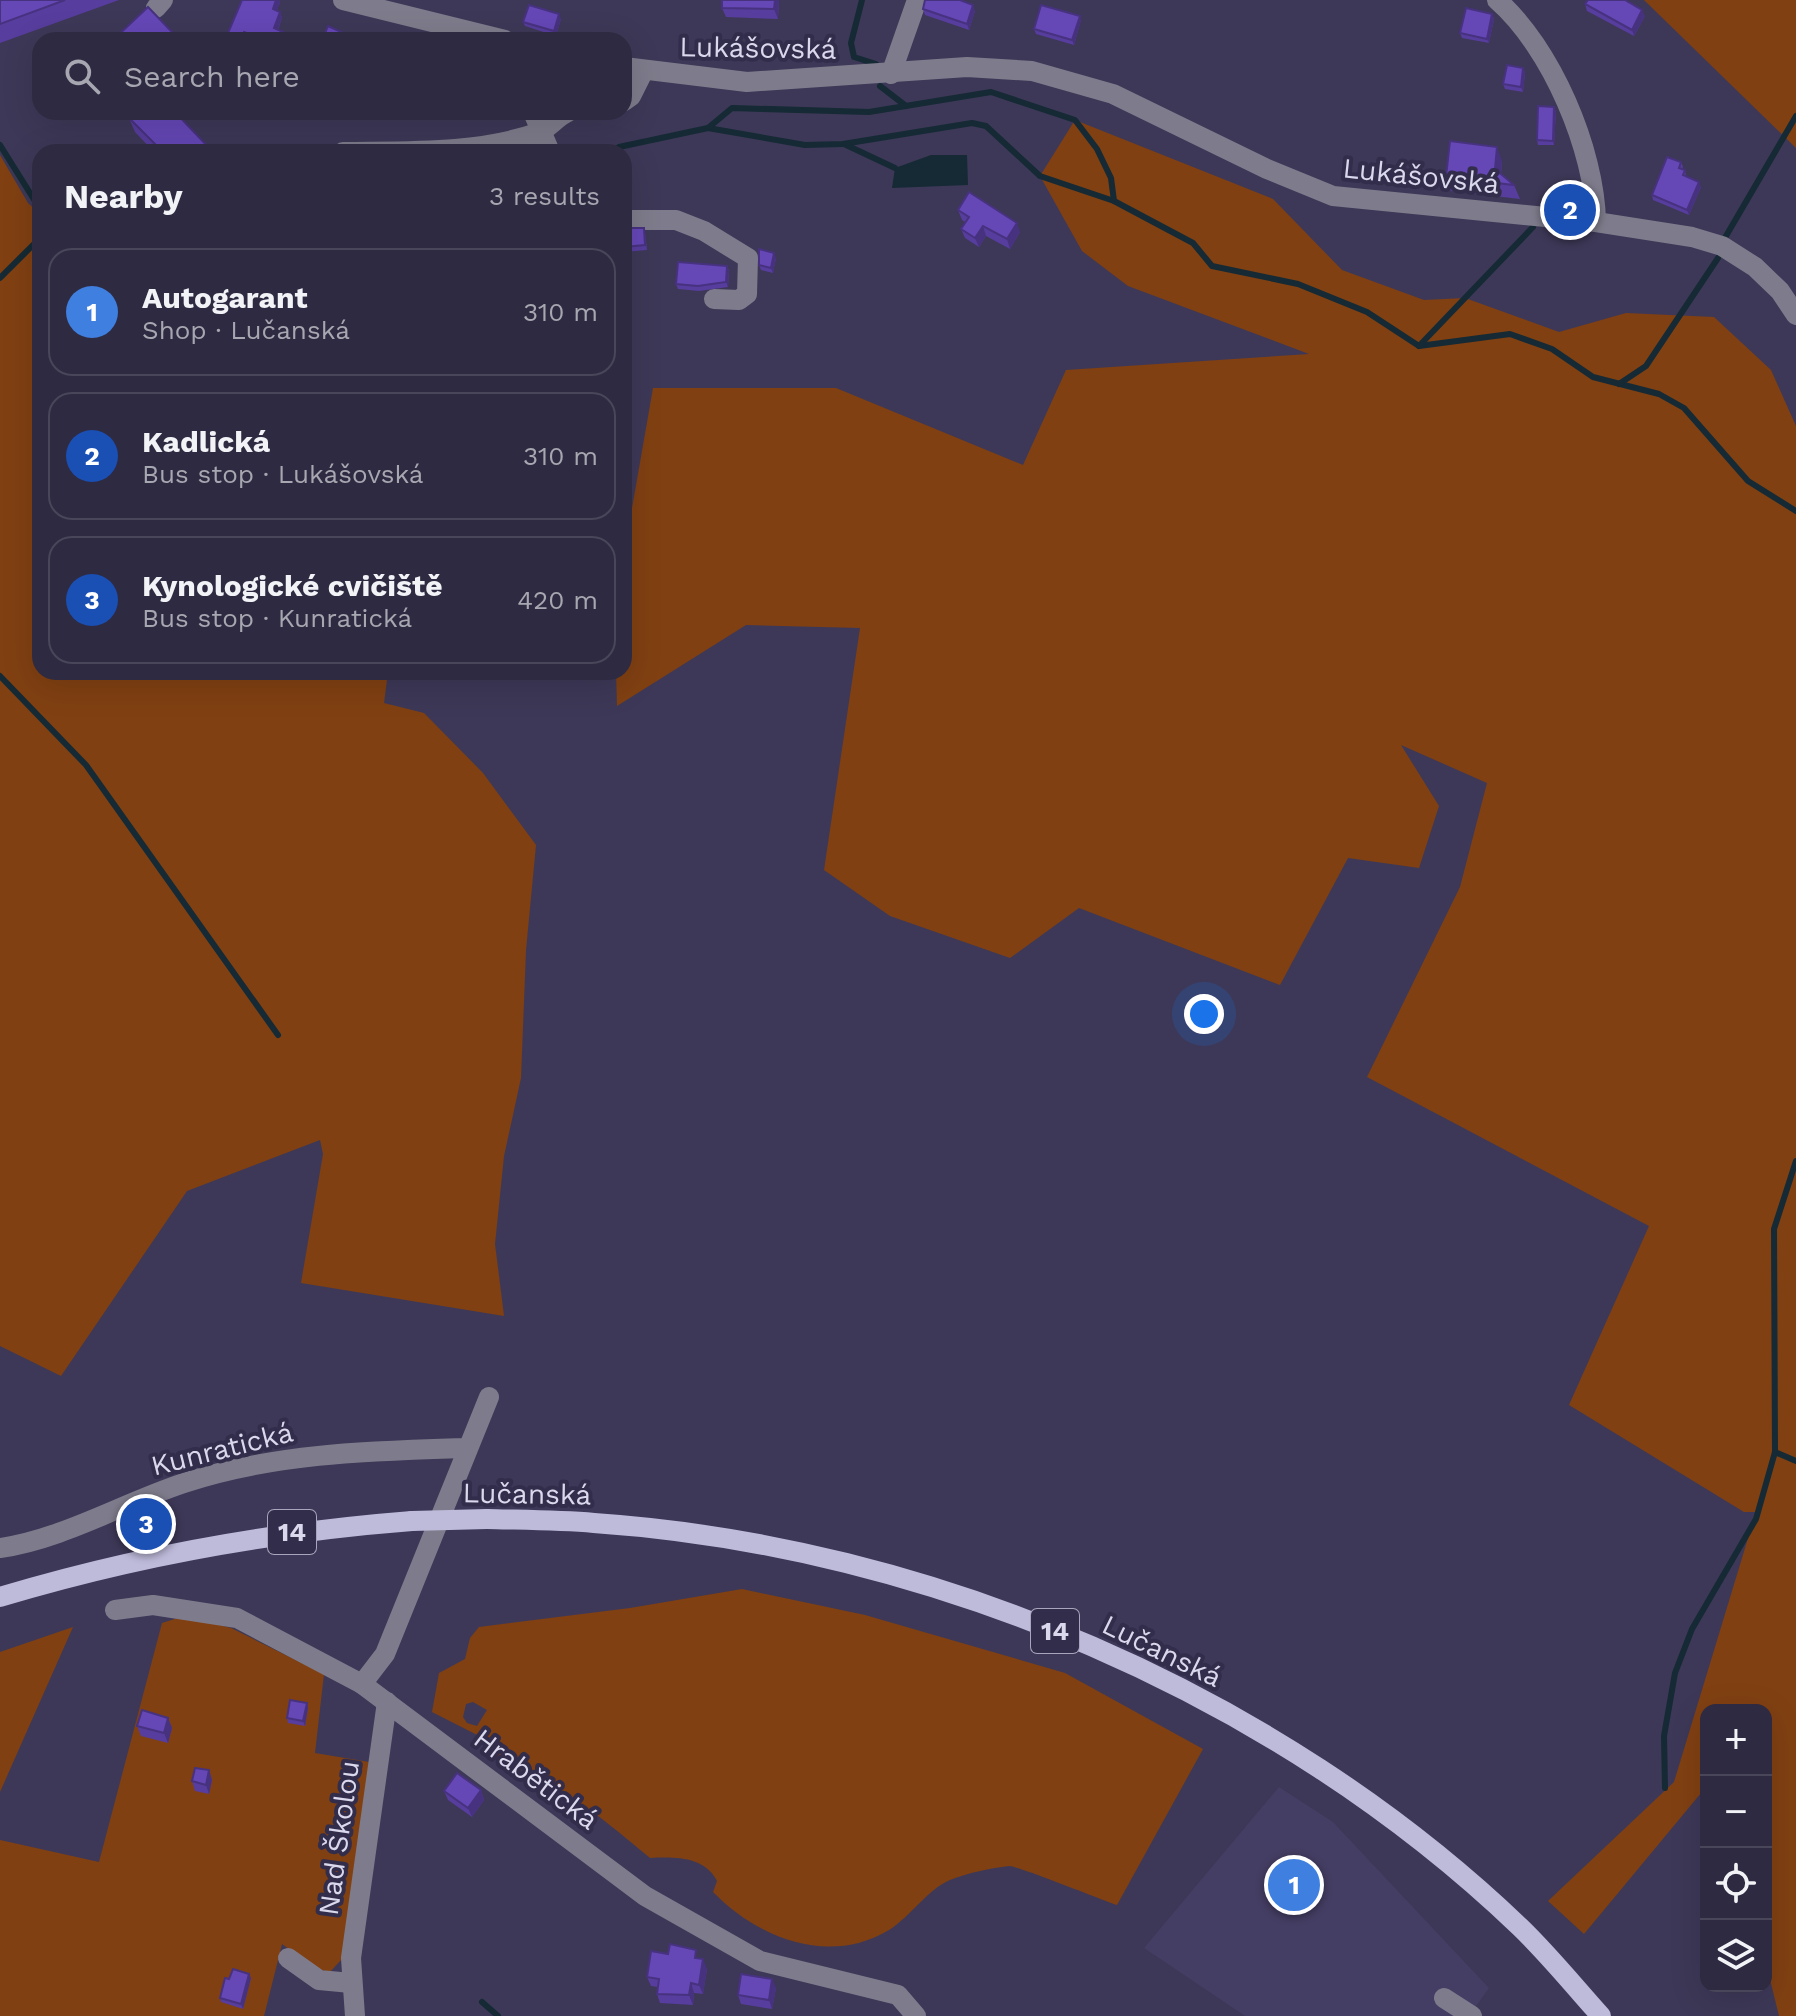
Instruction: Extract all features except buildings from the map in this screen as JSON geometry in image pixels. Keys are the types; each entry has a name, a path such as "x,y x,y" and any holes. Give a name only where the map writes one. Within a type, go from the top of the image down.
{"main road":[{"name":"Lučanská","path":"0,1597 172,1551 266,1535 412,1521 487,1519 595,1523 650,1529 834,1561 982,1604 1102,1652 1195,1696 1342,1786 1479,1891 1521,1928 1594,2014"}],"street":[{"path":"343,0 469,32"},
{"path":"891,74 917,0"},
{"path":"1497,0 1527,31 1561,92 1590,175 1596,222"},
{"path":"438,25 447,32"},
{"name":"Lukášovská","path":"634,70 747,82 967,67 1032,71 1113,94 1267,169 1333,196 1596,222 1692,237 1722,246 1755,267 1780,291 1796,315"},
{"path":"536,120 546,144"},
{"path":"473,144 540,132 557,120"},
{"path":"632,220 676,220 704,231 748,258 747,294 739,300 714,299"},
{"path":"362,1684 385,1654 489,1397"},
{"name":"Kunratická","path":"0,1548 49,1534 185,1482 287,1457 466,1448"},
{"name":"Hrabětická","path":"115,1610 153,1605 237,1618 362,1684 645,1896 760,1961 898,1995 916,2016"},
{"name":"Nad Školou","path":"355,2016 351,1983 364,1856 387,1702"},
{"path":"288,1958 319,1980 351,1983"},
{"path":"1444,1998 1472,2016"}],"shaded area":[{"path":"1644,0 1796,0 1796,148"},
{"path":"1075,120 1273,199 1342,270 1424,300 1465,298 1559,332 1626,313 1714,317 1771,370 1796,426 1796,2016 1779,2016 1772,1987 1772,1704 1700,1704 1700,1794 1584,1934 1548,1901 1674,1782 1756,1512 1744,1512 1569,1405 1649,1226 1367,1077 1460,887 1487,783 1401,745 1439,806 1419,868 1348,858 1280,985 1079,908 1010,958 890,916 824,870 860,628 746,625 617,706 616,680 632,680 632,508 653,388 836,388 1023,465 1066,370 1309,354 1128,286 1082,251 1040,176"},
{"path":"0,155 32,207 32,680 387,680 384,703 424,713 483,773 536,845 526,950 521,1078 504,1156 495,1244 504,1316 301,1283 323,1154 320,1140 187,1191 61,1376 0,1346"},
{"path":"742,1589 865,1615 1065,1673 1203,1749 1117,1905 1009,1866 971,1873 942,1884 889,1930 866,1941 843,1946 796,1942 751,1923 731,1909 713,1892 717,1881 705,1867 679,1858 650,1858 580,1802 540,1779 500,1764 489,1741 432,1712 439,1673 465,1659 470,1638 479,1627 630,1608","holes":["473,1702 487,1710 477,1726 467,1723 463,1717 466,1704"]},
{"path":"184,1616 231,1628 324,1674 315,1753 369,1762 342,1959 330,1972 317,1969 282,1944 264,2016 0,2016 0,1840 99,1862 162,1623"},
{"path":"73,1627 0,1792 0,1652"},
{"path":"1279,1787 1333,1822 1489,1988 1469,2016 1245,2016 1144,1948"}],"water":[{"path":"931,155 967,155 968,185 892,188 895,168"}],"waterway":[{"path":"862,0 851,43 854,57 876,64"},
{"path":"880,86 906,106"},
{"path":"632,144 708,128 732,108 869,112 991,92 1075,120 1097,149 1111,178 1114,201 1193,243 1212,266 1298,284 1367,312 1419,346 1510,334 1552,349 1593,377 1659,394 1684,408 1748,481 1796,511"},
{"path":"1726,236 1796,116"},
{"path":"708,128 805,145 843,144 972,123 986,126 1040,176 1114,201"},
{"path":"844,144 895,168"},
{"path":"0,145 32,196"},
{"path":"1419,346 1533,227"},
{"path":"0,278 32,246"},
{"path":"1619,384 1646,366 1718,258"},
{"path":"0,676 86,765 278,1035"},
{"path":"1665,1788 1664,1736 1675,1673 1692,1629 1756,1519 1775,1452 1774,1229 1796,1161"},
{"path":"1775,1452 1796,1461"},
{"path":"482,2002 498,2016"}],"place":[{"name":"Kadlická","path":"1570,210"},
{"name":"Kynologické cvičiště","path":"146,1524"},
{"name":"Autogarant","path":"1294,1885"}]}
